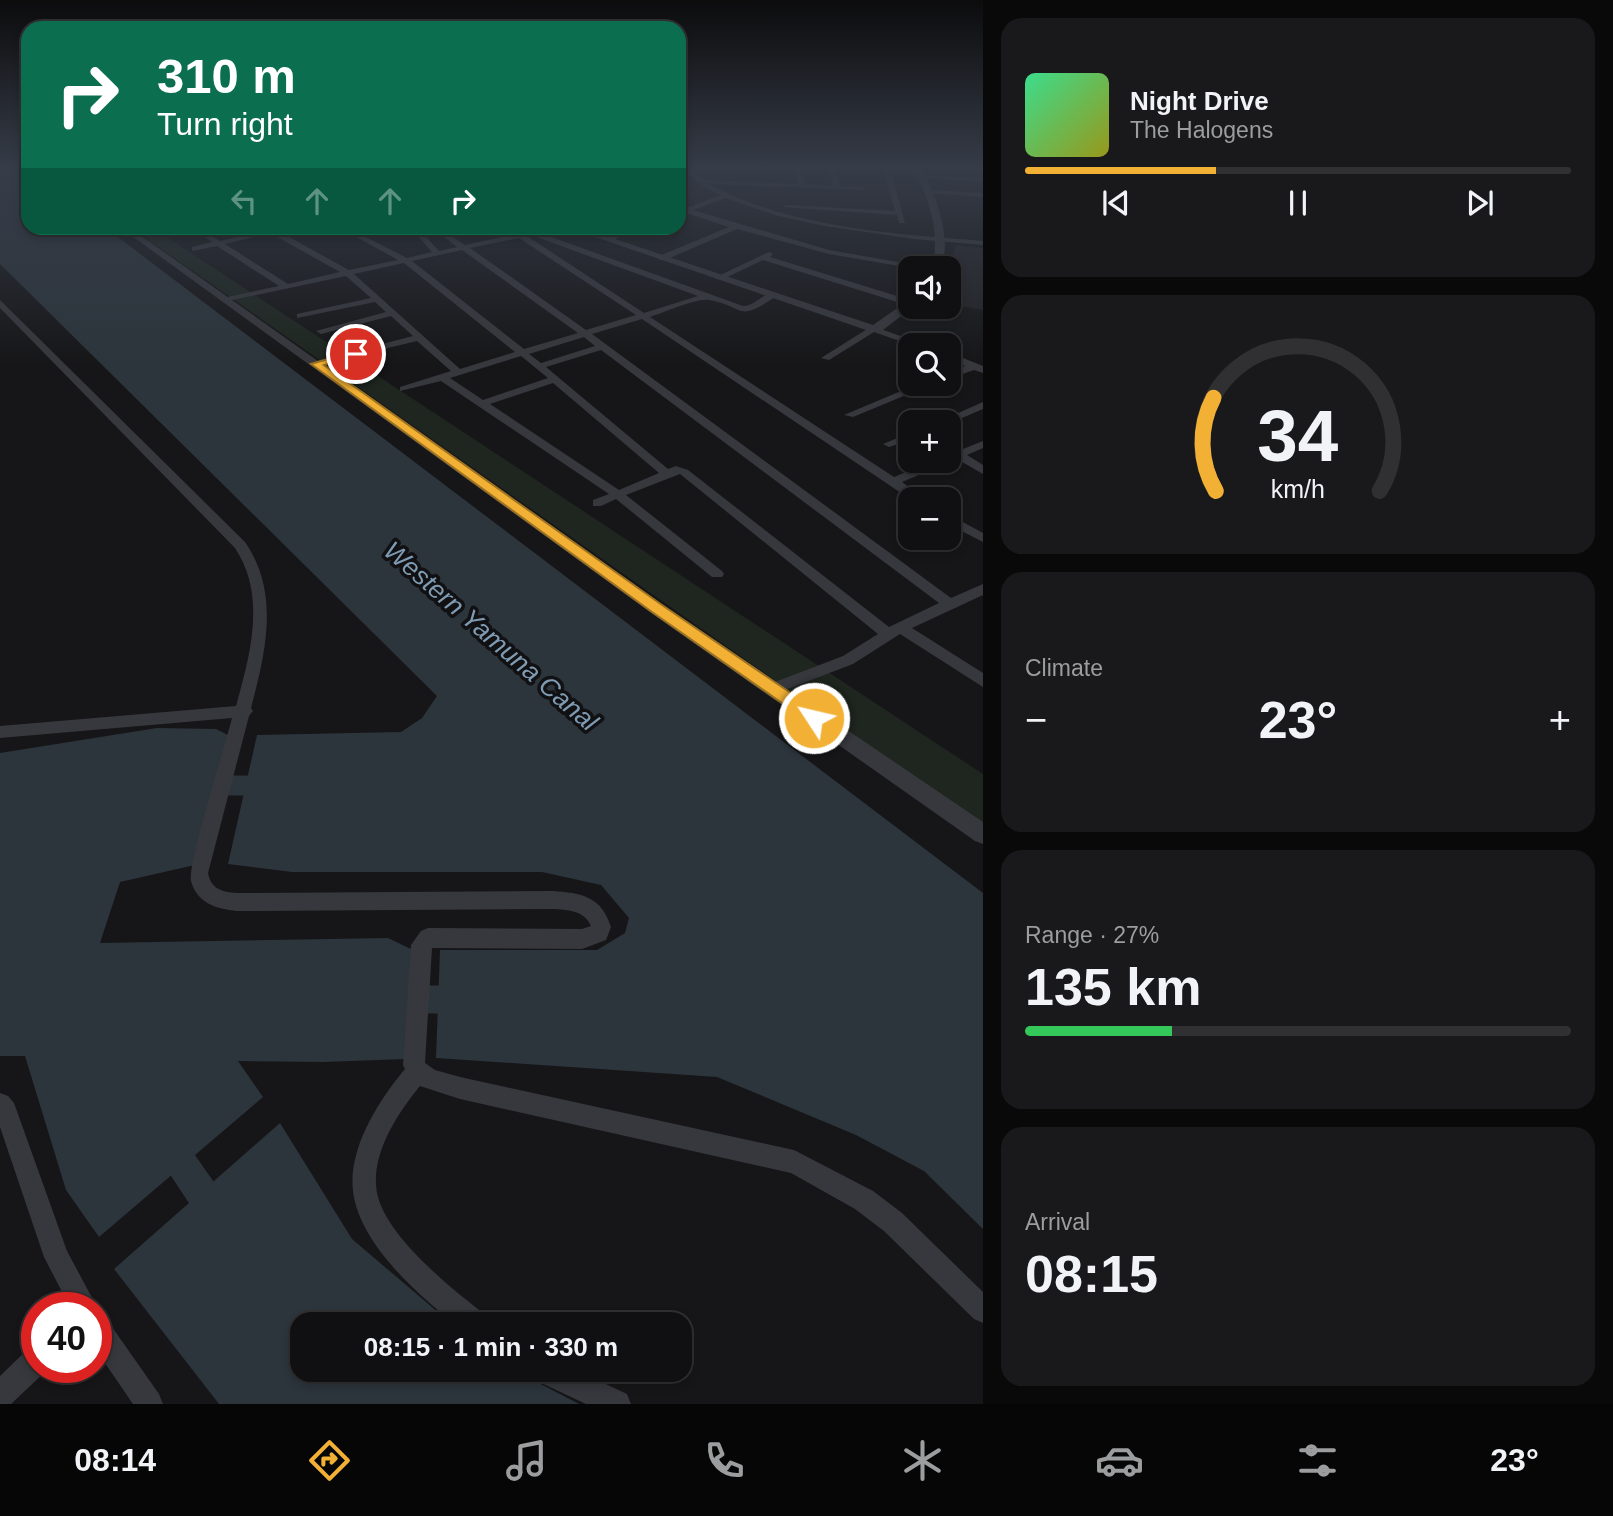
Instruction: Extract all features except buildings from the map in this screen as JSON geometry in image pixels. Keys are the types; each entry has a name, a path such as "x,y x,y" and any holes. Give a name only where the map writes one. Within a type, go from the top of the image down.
{"street":[{"path":"662,258 720,234"},
{"path":"759,234 859,258 898,264"},
{"path":"882,234 983,243"},
{"path":"940,256 943,240 941,234"},
{"path":"135,235 772,689 983,834"},
{"path":"206,235 287,287"},
{"path":"195,248 248,235"},
{"path":"281,235 349,274 458,372"},
{"path":"357,235 407,261 523,352 667,474"},
{"path":"420,235 438,254"},
{"path":"447,235 950,604"},
{"path":"226,300 467,248 509,235"},
{"path":"523,235 901,487"},
{"path":"540,235 748,310 772,295"},
{"path":"595,235 898,337"},
{"path":"607,239 619,235"},
{"path":"718,278 792,243"},
{"path":"762,257 898,300"},
{"path":"845,283 898,291"},
{"path":"404,389 708,296"},
{"path":"300,316 379,299"},
{"path":"0,303 40,340 250,557 257,575 260,627 258,652 245,711 199,873 200,884 216,901 576,901 594,912 601,927 599,933 582,939 428,938 421,945 415,1068 382,1121 365,1170 365,1189 368,1206 380,1228 415,1269 463,1312"},
{"path":"826,358 898,312"},
{"path":"321,331 394,313"},
{"path":"316,364 420,337"},
{"path":"540,366 603,347"},
{"path":"961,360 979,368"},
{"path":"961,373 979,368"},
{"path":"442,377 617,494 717,574"},
{"path":"483,403 555,379"},
{"path":"849,415 898,396"},
{"path":"961,414 983,405"},
{"path":"889,444 898,441"},
{"path":"961,454 983,444"},
{"path":"961,462 983,470"},
{"path":"597,502 676,470 684,472 894,631 983,681"},
{"path":"893,482 915,473"},
{"path":"961,525 983,538"},
{"path":"772,689 848,660 894,631 983,589"},
{"path":"0,732 245,711"},
{"path":"415,1068 424,1077 460,1088 794,1162 864,1200 893,1222 983,1310"},
{"path":"0,1104 6,1111 57,1257 76,1292"},
{"path":"112,1350 149,1404"},
{"path":"0,1395 21,1375"},
{"path":"570,1382 617,1404"}],"shaded area":[{"path":"142,235 164,235 983,774 983,827"},
{"path":"956,245 983,248 983,310 961,306 961,256 952,256"}],"water":[{"name":"Western Yamuna Canal","path":"0,234 115,235 983,893 983,1229 924,1171 856,1135 717,1077 436,1058 440,950 597,950 625,933 629,918 601,885 542,872 292,872 228,864 257,735 401,732 422,718 437,696 0,264"},
{"path":"157,728 216,729 228,735 195,865 120,882 100,943 388,938 413,950 406,1059 238,1061 263,1097 99,1237 66,1190 25,1056 0,1056 0,753"},
{"path":"280,1123 352,1239 438,1312 290,1312 290,1382 537,1382 579,1404 219,1404 114,1269"}],"waterway":[{"path":"202,785 274,786"},
{"path":"401,999 467,1000"},
{"path":"167,1142 218,1217"}],"route":[{"path":"356,354 316,364 657,609 814,718"}]}
